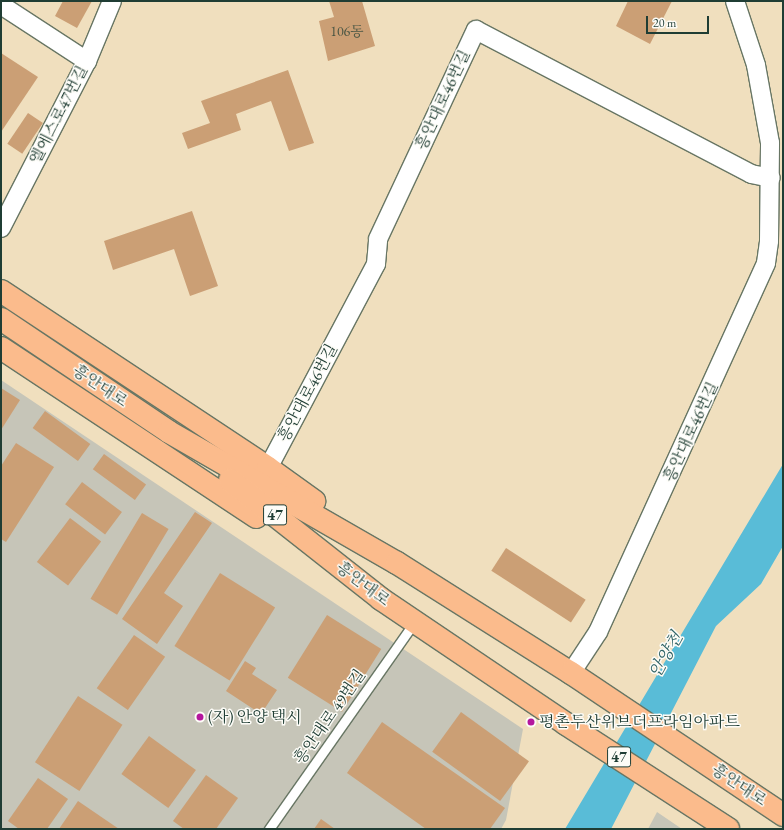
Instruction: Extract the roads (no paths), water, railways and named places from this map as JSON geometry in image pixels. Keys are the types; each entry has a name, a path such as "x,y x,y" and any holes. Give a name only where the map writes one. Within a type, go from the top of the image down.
{"main road":[{"path":"1,291 268,468 397,563"},
{"name":"흥안대로","path":"1,319 169,432 397,563 571,673 589,687 783,815"},
{"path":"1,348 381,598"},
{"name":"흥안대로","path":"169,432 381,598 566,724 672,791 728,829"}],"street":[{"name":"엘에스로47번길","path":"1,228 87,61 112,1"},
{"name":"흥안대로46번길","path":"571,673 598,632 756,290 766,263 770,241 770,143 756,65 735,1"},
{"path":"1,5 87,61"},
{"name":"흥안대로46번길","path":"268,468 376,264 378,239 476,30 751,174 771,178"}],"lane":[{"name":"흥안대로 49번길","path":"269,829 415,622"}],"water":[{"path":"783,464 783,546 761,584 716,626 611,829 565,829"}],"place":[{"name":"(자) 안양 택시","path":"200,717"},
{"name":"평촌두산위브더프라임아파트","path":"531,722"}],"water label":[{"name":"안양천","path":"666,655"}]}
